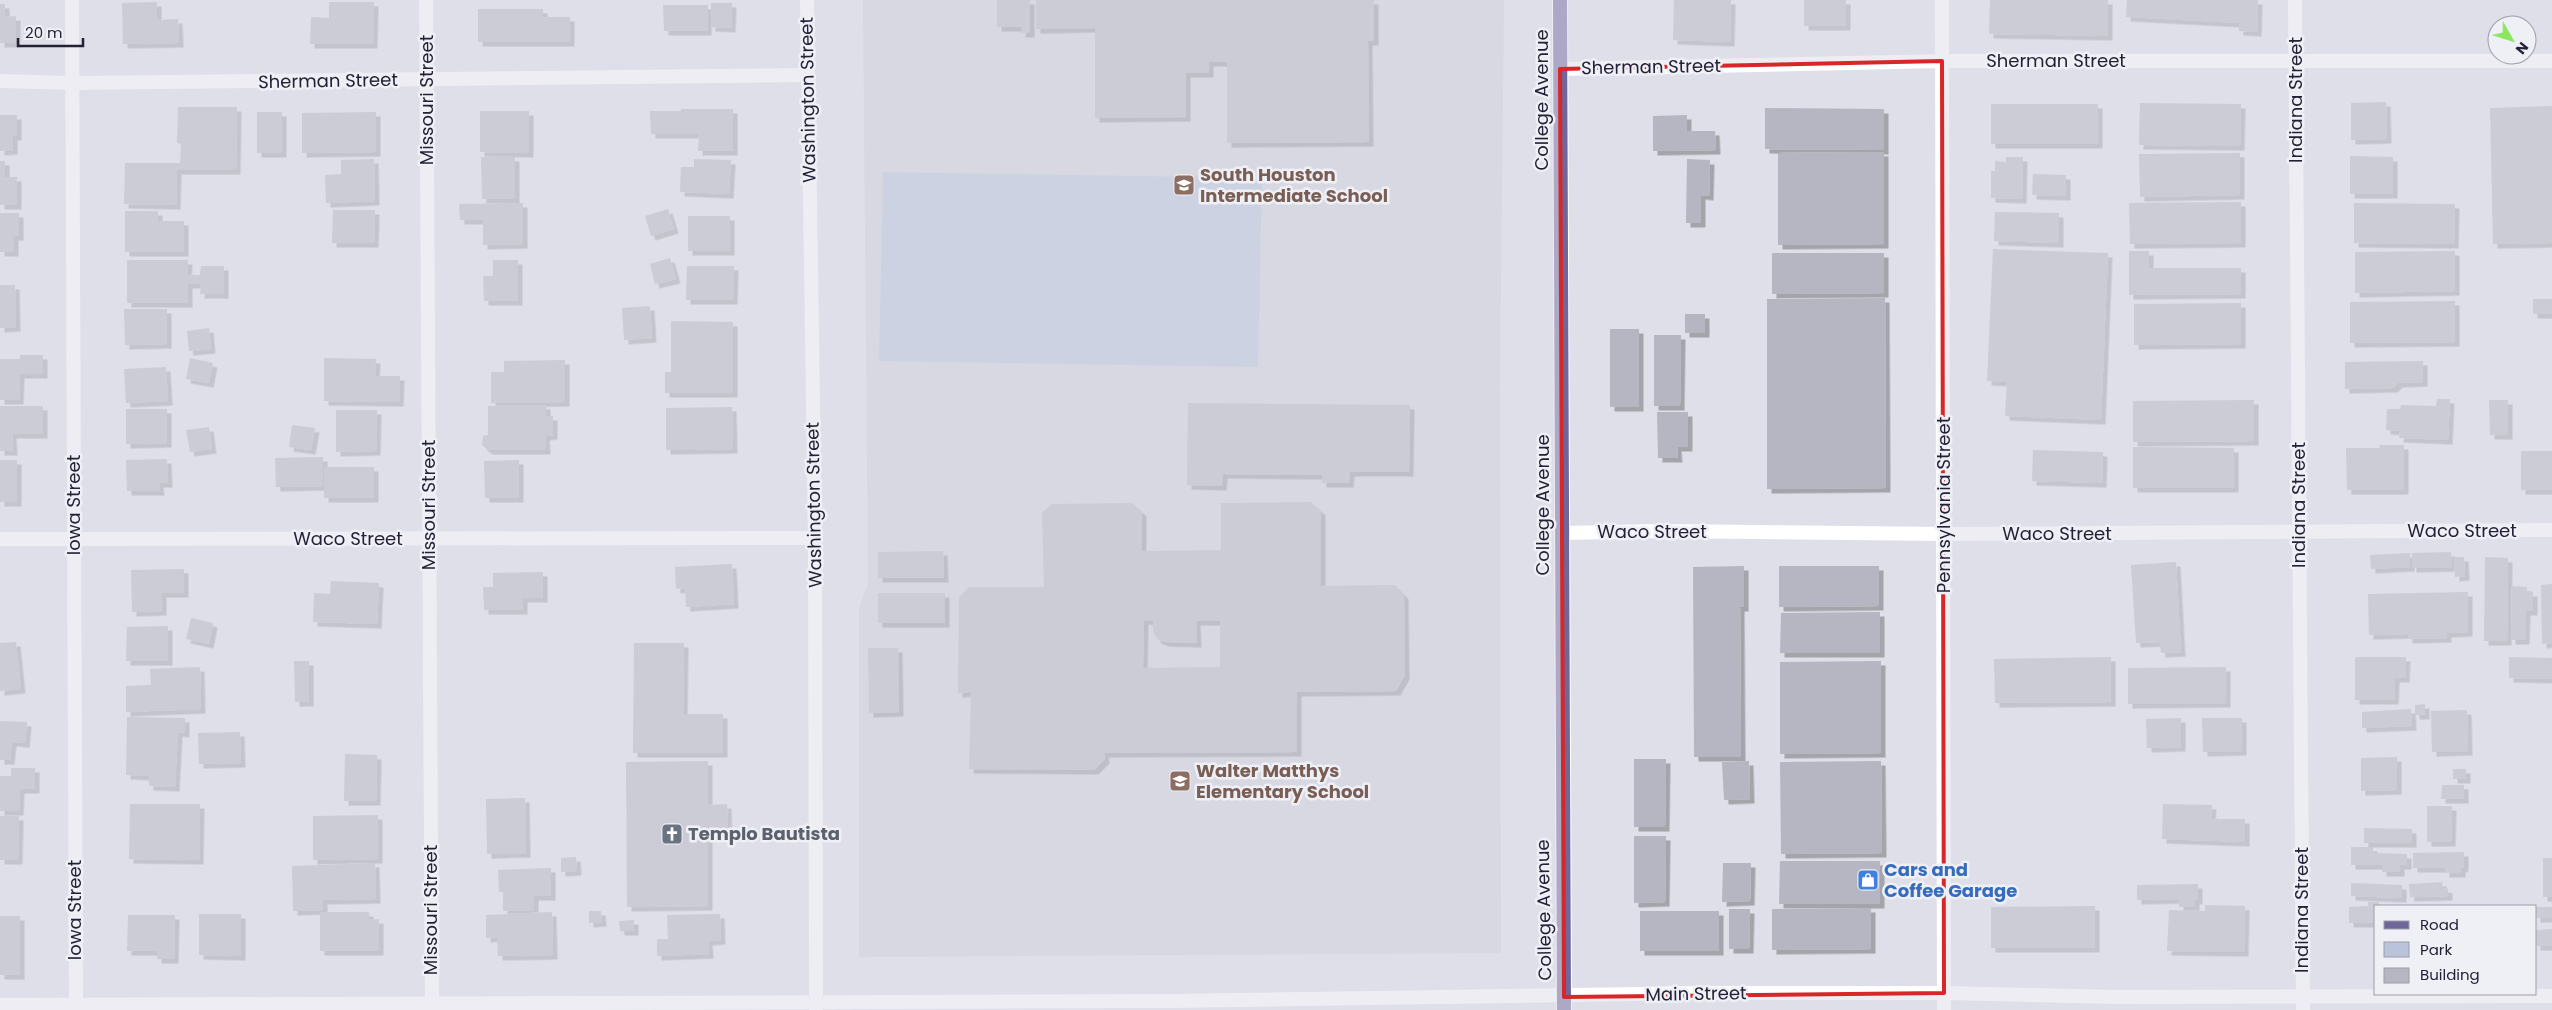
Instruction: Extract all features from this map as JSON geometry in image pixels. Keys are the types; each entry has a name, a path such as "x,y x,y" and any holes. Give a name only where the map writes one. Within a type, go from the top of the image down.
{"main road":[{"name":"College Avenue","path":"1560,0 1564,1003"}],"street":[{"name":"Iowa Street","path":"72,0 76,1008"},
{"name":"Missouri Street","path":"426,0 432,1007"},
{"name":"Washington Street","path":"807,0 815,538 816,1006"},
{"name":"Pennsylvania Street","path":"1942,0 1944,1010"},
{"name":"Indiana Street","path":"2295,0 2303,1003"},
{"name":"Sherman Street","path":"1560,69 1942,61 2552,61"},
{"name":"Sherman Street","path":"0,81 72,83 807,76"},
{"name":"Waco Street","path":"1562,533 1659,531 1944,534 2552,530"},
{"name":"Waco Street","path":"0,539 815,538"},
{"name":"Main Street","path":"0,1005 76,1008 1564,1003 1704,993 1944,993 2303,1003 2552,996"}],"highlighted area":[{"path":"1942,61 1944,993 1564,997 1560,69"}],"shaded area":[{"name":"Walter Matthys Elementary School","path":"863,0 1504,0 1500,381 1501,953 859,957 859,608 868,583"}],"green space":[{"path":"883,172 1262,178 1258,367 879,361"}],"building":[{"path":"997,0 1030,0 1030,33 1021,33 1022,27 997,27"},
{"path":"1036,0 1374,0 1374,41 1368,41 1369,142 1227,143 1227,62 1209,62 1209,73 1186,73 1186,117 1095,118 1095,28 1036,29"},
{"path":"1674,0 1731,0 1730,42 1673,40"},
{"path":"1804,0 1846,0 1846,26 1804,26"},
{"path":"1990,0 2108,0 2108,36 1989,34"},
{"path":"2127,0 2258,0 2257,32 2239,31 2239,23 2126,17"},
{"path":"157,2 157,20 178,19 179,43 123,44 122,3"},
{"path":"329,2 374,2 373,44 310,44 311,17 329,18"},
{"path":"711,3 732,3 731,28 711,27"},
{"path":"0,4 5,4 5,17 16,16 16,43 0,43"},
{"path":"663,5 708,5 707,31 664,31"},
{"path":"478,9 543,9 543,17 570,17 570,42 478,42"},
{"path":"2386,102 2387,139 2351,140 2351,103"},
{"path":"2140,103 2241,104 2240,146 2139,145"},
{"path":"1991,104 2098,104 2098,144 1991,144"},
{"path":"2552,106 2552,243 2493,244 2490,108"},
{"path":"178,107 237,107 236,170 177,170 176,205 124,204 125,163 180,163 181,144 177,143"},
{"path":"1765,108 1884,109 1884,150 1765,149"},
{"path":"681,109 733,109 733,151 698,151 699,134 651,134 650,111 681,111"},
{"path":"480,111 529,111 529,153 480,152"},
{"path":"257,112 282,112 282,153 257,153"},
{"path":"376,112 376,152 302,153 302,113"},
{"path":"0,115 17,115 17,136 13,136 13,150 0,151"},
{"path":"1687,115 1687,131 1715,131 1716,150 1653,151 1653,116"},
{"path":"1884,152 1884,244 1778,245 1778,153"},
{"path":"2240,153 2240,195 2140,197 2139,154"},
{"path":"2350,156 2393,157 2393,194 2350,194"},
{"path":"481,157 515,157 515,199 482,199"},
{"path":"2006,157 2023,157 2022,199 1991,198 1991,171 1995,171 1995,161 2006,162"},
{"path":"374,159 375,201 326,203 325,175 341,174 341,160"},
{"path":"694,159 731,160 729,194 680,192 681,167 694,167"},
{"path":"1687,159 1710,160 1709,196 1701,195 1701,223 1686,223"},
{"path":"0,161 5,161 5,177 17,177 17,205 0,205"},
{"path":"2033,174 2066,175 2066,196 2032,195"},
{"path":"2241,202 2241,243 2130,244 2129,203"},
{"path":"523,203 523,244 483,245 483,220 460,220 459,204"},
{"path":"2354,203 2455,204 2454,244 2354,243"},
{"path":"668,209 674,229 651,236 645,216"},
{"path":"333,210 375,210 374,243 332,243"},
{"path":"125,211 158,211 158,221 184,221 184,252 125,252"},
{"path":"1995,212 2059,213 2059,243 1994,241"},
{"path":"0,213 19,213 19,236 14,236 14,252 0,252"},
{"path":"688,216 730,216 730,251 688,251"},
{"path":"1993,249 2108,253 2101,420 2005,416 2007,382 1987,381"},
{"path":"2129,251 2149,251 2149,268 2241,268 2241,294 2129,295"},
{"path":"2455,251 2455,291 2355,293 2355,252"},
{"path":"1772,253 1884,253 1884,293 1772,294"},
{"path":"670,258 676,279 655,284 650,264"},
{"path":"127,260 188,260 187,275 200,275 201,266 224,266 224,294 200,294 201,284 188,284 188,303 127,303"},
{"path":"493,260 518,260 518,301 484,301 483,276 493,276"},
{"path":"687,266 734,266 733,300 686,300"},
{"path":"0,285 15,285 16,327 0,328"},
{"path":"1885,298 1886,488 1767,489 1767,299"},
{"path":"2533,299 2552,299 2552,314 2533,314"},
{"path":"2455,301 2455,342 2350,343 2350,302"},
{"path":"2241,303 2241,344 2134,345 2134,304"},
{"path":"650,306 652,338 624,340 622,308"},
{"path":"124,309 167,309 167,344 125,345"},
{"path":"1685,314 1705,314 1705,333 1685,333"},
{"path":"671,321 733,322 733,393 665,393 665,372 671,372"},
{"path":"209,328 211,349 189,351 187,331"},
{"path":"1610,329 1639,329 1639,407 1610,407"},
{"path":"1654,335 1681,335 1680,406 1654,406"},
{"path":"20,355 43,355 43,374 20,374 19,400 0,400 0,359 20,359"},
{"path":"190,358 213,363 209,383 186,379"},
{"path":"324,358 376,359 375,376 400,376 399,402 324,401"},
{"path":"565,360 565,402 491,403 491,372 504,372 504,361"},
{"path":"2423,361 2423,382 2398,383 2393,388 2345,389 2345,362"},
{"path":"166,367 168,401 126,403 124,369"},
{"path":"2437,399 2450,399 2448,440 2399,438 2400,431 2386,430 2387,409 2400,409 2401,405 2436,406"},
{"path":"2254,400 2254,441 2133,442 2133,401"},
{"path":"2489,400 2508,400 2508,435 2490,435"},
{"path":"1188,403 1410,405 1409,472 1350,472 1349,483 1322,483 1322,475 1223,474 1222,486 1187,485"},
{"path":"546,405 546,416 553,416 553,435 545,436 546,450 488,450 482,445 483,436 488,435 488,406"},
{"path":"0,406 43,406 43,434 12,434 13,451 0,451"},
{"path":"732,407 733,449 666,450 666,408"},
{"path":"126,409 167,409 167,443 126,444"},
{"path":"336,410 377,410 376,451 336,452"},
{"path":"1657,412 1688,412 1688,447 1677,447 1678,458 1658,458"},
{"path":"292,425 315,428 311,450 289,447"},
{"path":"209,427 212,449 190,452 186,430"},
{"path":"2379,445 2404,445 2404,490 2347,490 2346,448 2380,448"},
{"path":"2133,447 2234,448 2234,488 2133,488"},
{"path":"2033,450 2103,452 2102,483 2032,481"},
{"path":"2521,451 2552,451 2552,490 2521,490"},
{"path":"323,457 323,486 276,487 275,458"},
{"path":"167,459 168,483 159,483 160,491 127,491 126,460"},
{"path":"0,460 17,460 17,502 0,502"},
{"path":"519,460 519,498 485,498 484,461"},
{"path":"324,467 374,467 374,498 324,498"},
{"path":"1311,502 1321,511 1321,586 1395,585 1404,595 1405,675 1396,691 1297,692 1297,752 1104,753 1105,759 1094,770 969,769 971,692 958,693 959,597 969,587 1044,587 1042,513 1052,504 1132,503 1142,512 1142,551 1221,550 1221,503","holes":["1144,620 1153,621 1153,631 1157,639 1164,642 1197,643 1196,621 1220,621 1220,667 1143,668"]},
{"path":"943,551 944,578 878,578 878,552"},
{"path":"2451,552 2452,567 2412,568 2412,553"},
{"path":"2410,553 2410,567 2371,569 2370,555"},
{"path":"2454,557 2464,557 2465,576 2455,577"},
{"path":"2485,557 2508,558 2507,641 2484,641"},
{"path":"2176,562 2181,652 2161,653 2160,642 2136,643 2131,565"},
{"path":"732,564 734,604 686,607 685,588 676,589 675,567"},
{"path":"1744,566 1744,607 1740,607 1741,757 1694,757 1693,567"},
{"path":"1779,566 1879,566 1879,606 1779,607"},
{"path":"184,569 184,593 162,593 162,611 132,612 131,570"},
{"path":"543,572 543,598 523,598 523,610 484,610 483,587 493,587 493,573"},
{"path":"331,581 379,583 377,624 313,622 314,593 330,594"},
{"path":"2552,584 2552,643 2542,644 2541,585"},
{"path":"2512,586 2527,587 2527,592 2533,592 2533,611 2526,611 2525,640 2511,640"},
{"path":"2468,592 2468,632 2447,633 2447,638 2408,639 2408,634 2369,635 2368,594"},
{"path":"878,593 945,593 945,623 878,623"},
{"path":"1880,612 1880,653 1780,653 1781,613"},
{"path":"191,618 213,623 209,644 186,639"},
{"path":"168,626 168,661 126,661 127,627"},
{"path":"16,642 21,689 0,691 0,643"},
{"path":"634,643 684,643 683,714 723,714 723,753 633,753"},
{"path":"868,648 898,648 899,712 869,713"},
{"path":"2111,657 2111,702 1995,703 1994,659"},
{"path":"2355,657 2406,657 2405,678 2395,678 2394,700 2355,700"},
{"path":"2509,657 2552,658 2552,679 2509,678"},
{"path":"294,661 309,661 309,702 295,702"},
{"path":"1881,661 1881,753 1780,754 1780,662"},
{"path":"200,667 201,709 126,712 126,686 151,685 150,669"},
{"path":"2226,667 2226,703 2128,704 2128,668"},
{"path":"2425,704 2425,715 2415,715 2415,705"},
{"path":"2411,709 2412,726 2362,728 2362,712"},
{"path":"2467,710 2468,751 2432,752 2431,711"},
{"path":"127,717 185,718 185,733 178,732 175,787 149,786 149,776 126,775"},
{"path":"2181,718 2181,747 2147,748 2146,719"},
{"path":"2202,718 2242,718 2242,751 2203,752"},
{"path":"0,721 27,722 25,743 12,742 10,760 0,760"},
{"path":"240,732 241,763 199,764 198,733"},
{"path":"345,754 377,755 376,801 344,801"},
{"path":"2397,757 2397,790 2361,791 2361,758"},
{"path":"1634,759 1666,759 1665,827 1634,827"},
{"name":"Templo Bautista","path":"708,761 708,805 727,804 728,833 708,834 708,906 627,907 626,762"},
{"path":"1749,761 1750,799 1724,800 1722,762"},
{"path":"1881,761 1882,853 1781,854 1780,762"},
{"path":"11,768 35,768 35,789 20,789 19,811 0,811 0,776 11,776"},
{"path":"2453,769 2466,769 2466,779 2453,779"},
{"path":"2442,785 2464,785 2464,799 2441,799"},
{"path":"525,798 526,853 487,854 486,799"},
{"path":"130,804 200,804 199,860 129,859"},
{"path":"2163,804 2212,805 2211,819 2245,819 2245,842 2162,839"},
{"path":"2427,806 2452,806 2451,842 2427,842"},
{"path":"378,815 378,859 313,860 313,816"},
{"path":"0,816 19,816 18,860 0,860"},
{"path":"2364,828 2412,829 2412,843 2364,843"},
{"path":"1634,836 1666,836 1665,902 1634,903"},
{"path":"2351,847 2373,847 2373,853 2407,854 2407,865 2400,865 2400,872 2382,872 2382,865 2351,865"},
{"path":"2464,852 2464,867 2461,868 2461,873 2445,873 2445,868 2413,868 2413,853"},
{"path":"576,857 577,871 561,872 561,858"},
{"path":"2543,858 2552,858 2552,897 2543,897"},
{"path":"1780,861 1880,861 1880,904 1779,904"},
{"path":"375,863 376,899 323,900 323,910 293,911 292,866"},
{"path":"1723,863 1751,863 1750,901 1722,902"},
{"path":"551,868 551,896 534,896 534,910 503,911 503,892 499,892 498,870"},
{"path":"2442,882 2443,888 2448,889 2448,896 2410,897 2409,884"},
{"path":"2351,883 2402,885 2402,898 2351,896"},
{"path":"2198,884 2198,900 2195,900 2195,907 2179,907 2179,899 2137,900 2137,885"},
{"path":"2368,902 2379,902 2379,905 2374,905 2374,923 2349,923 2349,907 2368,906"},
{"path":"2205,905 2245,906 2244,952 2167,951 2169,910 2205,911"},
{"path":"2095,906 2095,948 1991,948 1991,907"},
{"path":"2537,907 2552,907 2552,918 2537,918"},
{"path":"1871,908 1871,949 1772,950 1772,909"},
{"path":"1729,909 1750,909 1749,949 1729,949"},
{"path":"589,911 601,911 602,922 589,923"},
{"path":"1640,911 1719,911 1719,951 1640,951"},
{"path":"320,912 369,912 369,920 379,919 379,951 320,951"},
{"path":"552,912 553,955 498,956 497,937 486,938 486,915"},
{"path":"199,914 241,914 241,956 199,955"},
{"path":"720,914 721,940 708,941 709,954 657,956 657,939 668,939 667,915"},
{"path":"128,915 175,915 174,959 157,959 157,951 127,951"},
{"path":"0,916 20,916 20,975 0,975"},
{"path":"634,920 634,931 620,931 619,921"},
{"path":"2552,929 2552,946 2537,946 2537,930"}],"place":[{"name":"South Houston Intermediate School","path":"1184,185"},
{"name":"Walter Matthys Elementary School","path":"1180,781"},
{"name":"Templo Bautista","path":"672,834"},
{"name":"Cars and Coffee Garage","path":"1868,880"}]}
